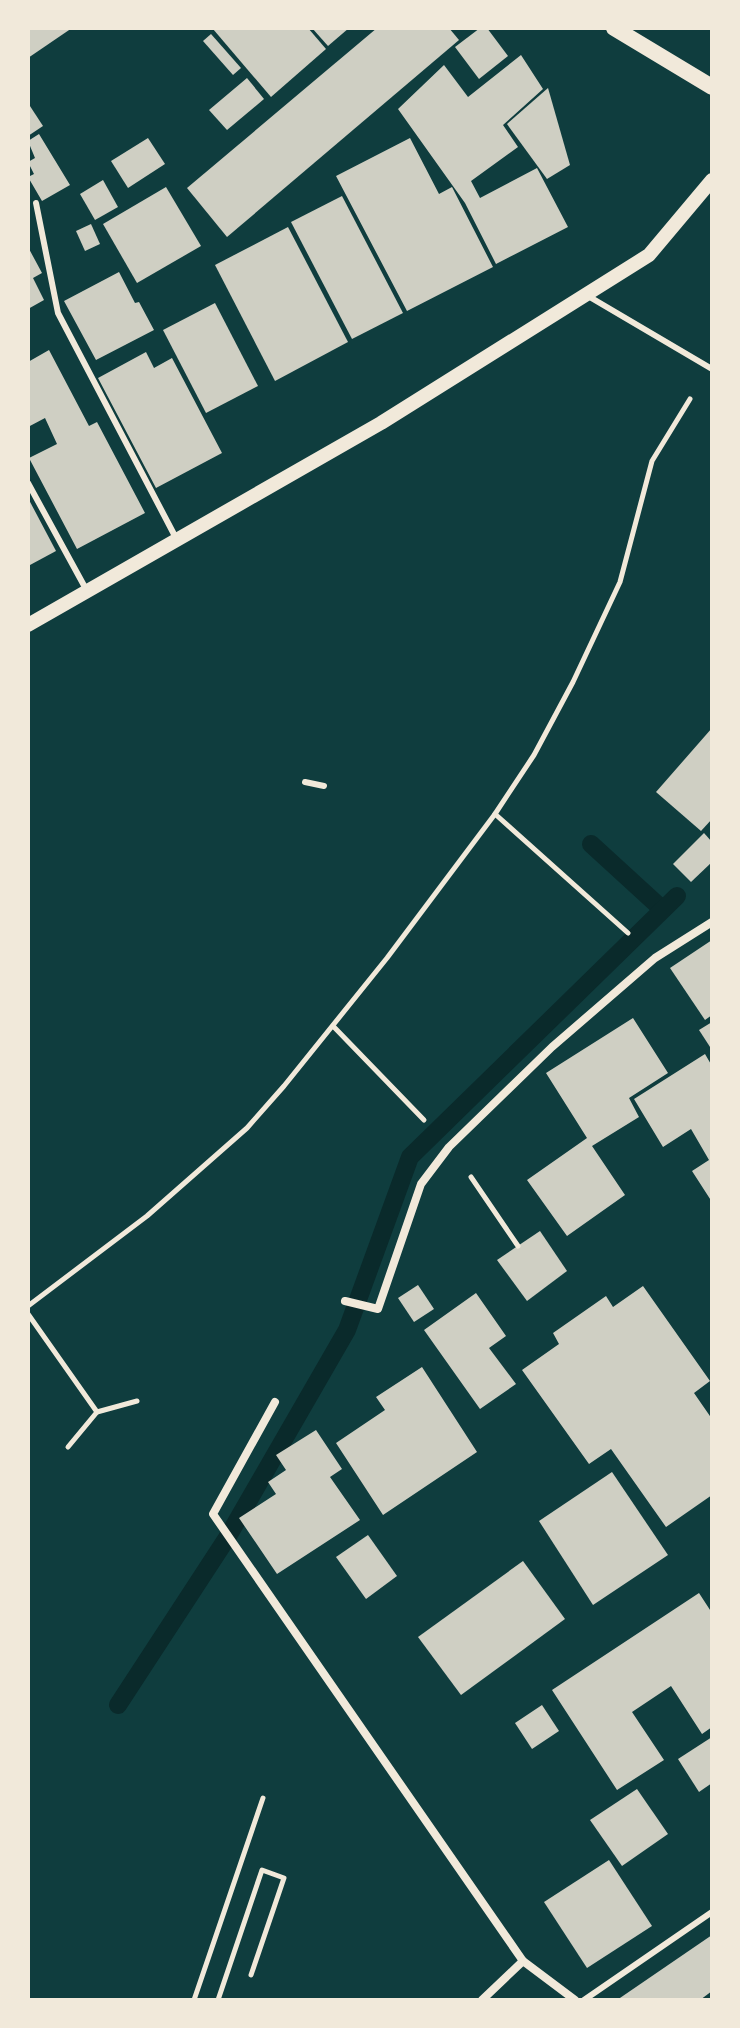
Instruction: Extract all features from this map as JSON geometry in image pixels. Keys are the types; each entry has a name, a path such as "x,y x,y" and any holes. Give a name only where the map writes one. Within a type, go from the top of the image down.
{"main road":[{"path":"614,28 712,87"}],"street":[{"path":"28,625 381,423 649,255 712,180"},
{"path":"345,1301 378,1309 421,1184 449,1147 552,1047 655,958 712,922"},
{"path":"275,1402 213,1514 523,1961 575,2000"},
{"path":"482,2000 523,1961"}],"lane":[{"path":"36,203 58,313 177,540"},
{"path":"585,294 711,368"},
{"path":"28,483 87,591"},
{"path":"305,782 324,786"},
{"path":"584,2000 712,1912"}],"path":[{"path":"28,1306 147,1216 247,1128 387,958 495,814 534,755 573,682 620,582 652,461 711,368"},
{"path":"495,814 655,958"},
{"path":"28,1314 97,1412"},
{"path":"68,1447 97,1412 137,1401"},
{"path":"194,2000 263,1798"},
{"path":"218,2000 262,1870 284,1878 251,1975"}],"building":[{"path":"28,28 72,28 28,58"},
{"path":"215,28 308,28 326,49 271,97"},
{"path":"312,28 349,28 328,46"},
{"path":"377,28 449,28 459,40 227,237 187,188"},
{"path":"480,28 487,28 508,56 479,79 455,47"},
{"path":"211,34 241,68 233,75 203,41"},
{"path":"521,55 543,89 503,125 518,147 471,181 480,198 537,168 568,227 496,264 465,203 398,109 444,65 468,97"},
{"path":"247,78 264,99 227,130 209,110"},
{"path":"548,88 570,165 547,179 507,124"},
{"path":"28,103 43,126 28,136"},
{"path":"39,134 70,185 42,201 28,177 34,174 28,162 35,158 28,141"},
{"path":"148,138 165,164 128,188 111,161"},
{"path":"410,138 439,194 452,187 493,267 407,311 336,176"},
{"path":"103,180 118,207 95,220 80,194"},
{"path":"166,187 201,246 137,283 103,224"},
{"path":"342,196 403,313 352,339 291,222"},
{"path":"91,224 100,244 85,251 76,231"},
{"path":"288,227 348,342 275,381 215,265"},
{"path":"28,247 42,273 33,278 44,300 28,309"},
{"path":"119,272 154,330 96,360 64,301"},
{"path":"215,303 258,386 206,413 163,330"},
{"path":"49,350 89,426 97,422 145,513 77,549 29,458 57,444 45,418 28,427 28,362"},
{"path":"146,352 154,368 172,358 222,453 156,488 98,378"},
{"path":"28,498 56,551 30,565 28,562"},
{"path":"712,728 712,819 701,831 656,792"},
{"path":"704,833 712,842 712,862 691,882 673,864"},
{"path":"712,940 712,1015 705,1020 670,968"},
{"path":"633,1018 668,1073 629,1098 639,1117 592,1146 625,1195 567,1236 527,1180 587,1138 546,1073"},
{"path":"712,1022 712,1050 699,1030"},
{"path":"705,1054 712,1066 712,1202 692,1171 709,1160 691,1129 663,1147 634,1099"},
{"path":"540,1231 567,1271 527,1301 497,1260"},
{"path":"418,1285 434,1309 414,1322 398,1298"},
{"path":"643,1286 710,1381 694,1393 712,1419 712,1495 666,1527 611,1449 589,1464 522,1370 559,1344 553,1333 606,1296 613,1307"},
{"path":"476,1293 506,1336 489,1348 516,1384 480,1409 424,1330"},
{"path":"422,1367 477,1452 383,1515 336,1443 385,1410 376,1397"},
{"path":"316,1430 342,1469 330,1477 360,1520 277,1574 239,1518 276,1494 268,1482 286,1470 276,1455"},
{"path":"612,1472 668,1555 593,1605 539,1521"},
{"path":"368,1535 397,1576 366,1599 336,1557"},
{"path":"523,1561 565,1619 461,1695 418,1637"},
{"path":"699,1593 712,1613 712,1727 702,1734 671,1686 632,1712 664,1760 617,1790 552,1690"},
{"path":"542,1705 559,1731 532,1749 515,1723"},
{"path":"712,1737 712,1783 699,1792 678,1759"},
{"path":"637,1789 668,1834 622,1866 590,1820"},
{"path":"609,1860 652,1926 587,1968 544,1902"},
{"path":"712,1935 712,1991 700,2000 617,2000"}],"waterway":[{"path":"591,844 662,909"},
{"path":"118,1705 227,1538 347,1330 410,1157 677,896"}]}
